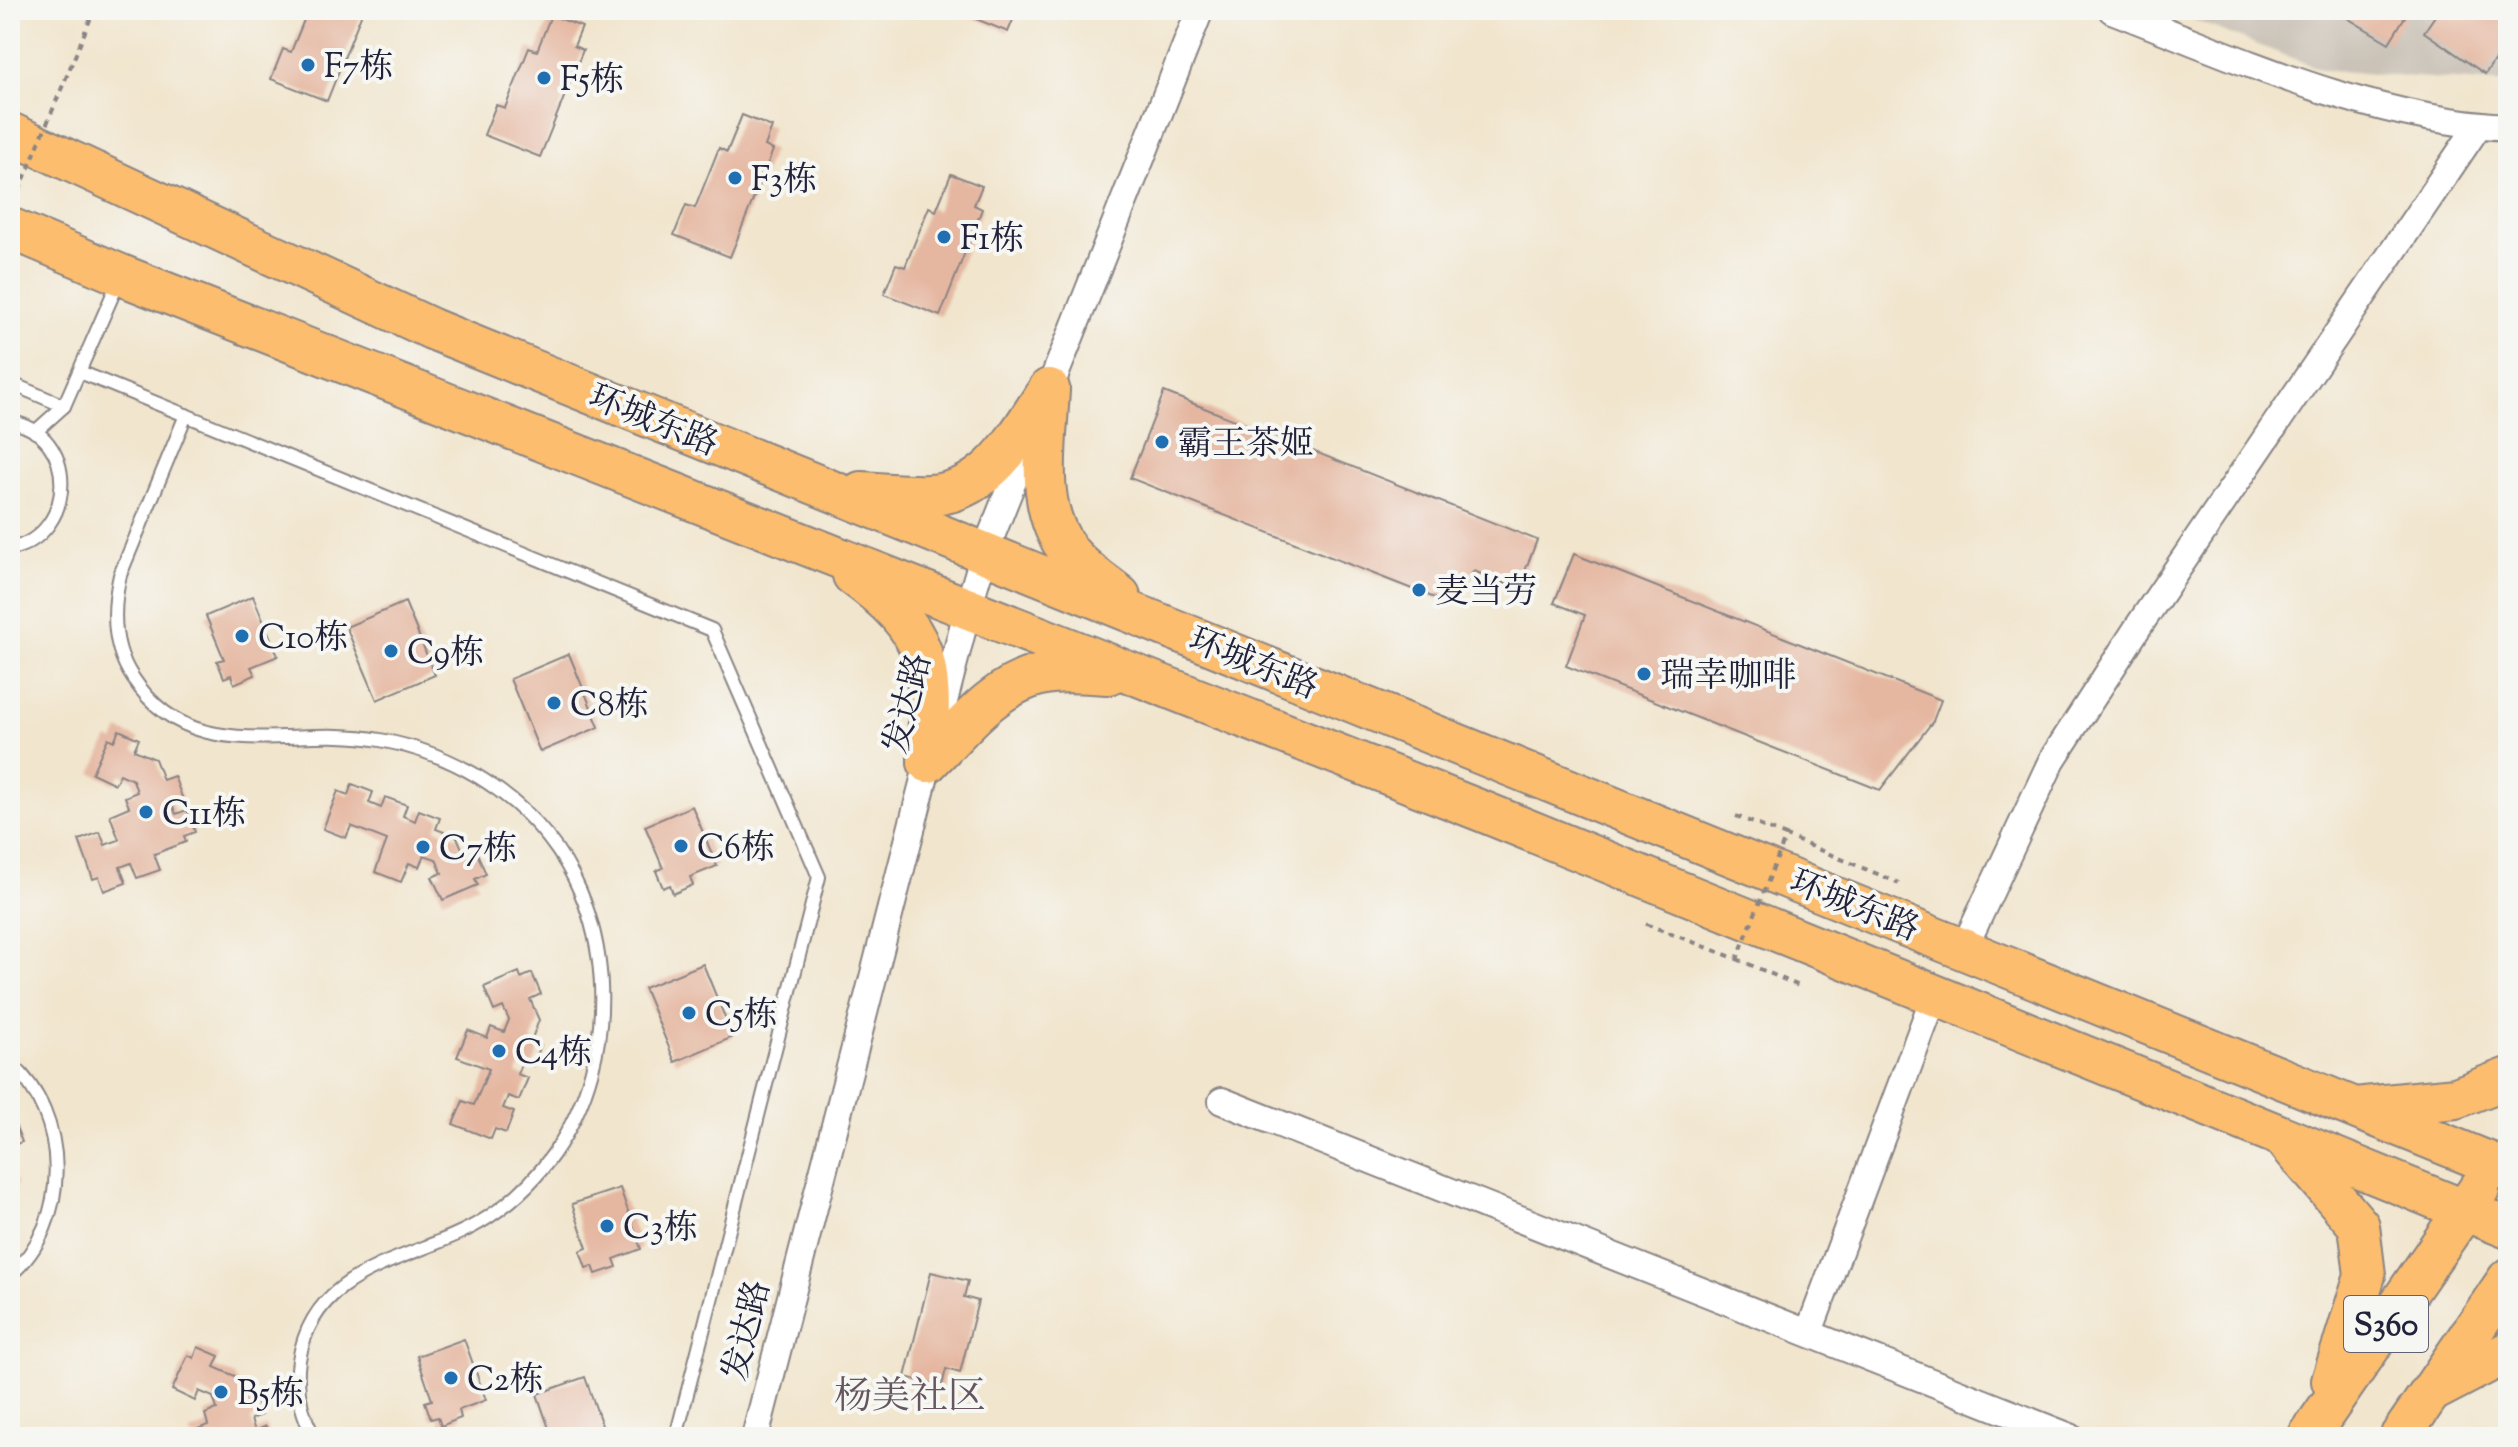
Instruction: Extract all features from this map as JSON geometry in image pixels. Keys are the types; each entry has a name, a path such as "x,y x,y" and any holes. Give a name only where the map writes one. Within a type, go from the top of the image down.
{"main road":[{"name":"环城东路","path":"10,133 432,329 2356,1108 2504,1160"},
{"name":"环城东路","path":"10,228 121,275 1484,812 2508,1228"},
{"path":"831,491 931,495 962,488 996,464 1049,389"},
{"path":"1049,389 1045,492 1053,524 1081,565 1151,621"},
{"path":"814,547 887,601 918,642 930,692 928,762"},
{"path":"928,762 991,700 1022,681 1060,673 1137,675"},
{"path":"2356,1108 2456,1098 2508,1078"},
{"path":"2284,1138 2359,1226 2365,1275 2314,1428"},
{"name":"S360","path":"2314,1428 2504,1160"},
{"name":"S360","path":"2400,1437 2508,1279"},
{"path":"2431,1392 2508,1352"}],"street":[{"name":"发达路","path":"755,1437 984,554 1200,10"},
{"path":"2112,10 2278,74 2370,104 2478,126 2508,127"},
{"path":"1964,948 2052,760 2149,610 2478,126"},
{"path":"1809,1332 1934,997"},
{"path":"1222,1101 2070,1437"}],"lane":[{"path":"35,432 64,406 121,275"},
{"path":"80,372 712,630 819,877 676,1437"},
{"path":"10,383 64,406"},
{"path":"186,415 124,566 116,594 116,634 128,671 139,688 167,715 202,732 241,738 377,739 428,751 475,773 518,805 553,844 579,889 596,939 603,991 600,1044 585,1095 562,1142 529,1183 489,1217 443,1243 370,1269 347,1282 327,1299 312,1321 302,1345 297,1371 299,1397 306,1423 314,1437"},
{"path":"10,422 35,432 49,446 59,463 63,484 60,504 51,522 37,537 10,549"},
{"path":"10,1063 40,1099 53,1134 57,1170 52,1206 38,1240 10,1275"}],"path":[{"path":"10,213 94,10"},
{"path":"1736,816 1899,883"},
{"path":"1737,959 1786,836"},
{"path":"1646,924 1799,986"}],"shaded area":[{"path":"2168,10 2508,10 2508,84 2323,70"}],"building":[{"name":"F7栋","path":"308,10 363,10 327,101 271,79 283,49 291,52"},
{"path":"954,10 1017,10 1008,32"},
{"path":"2340,10 2409,10 2389,43 2339,13"},
{"path":"2439,10 2508,10 2508,40 2485,74 2424,32"},
{"name":"F5栋","path":"551,15 582,27 574,46 583,50 540,157 484,135 496,105 505,108 529,48 537,51"},
{"name":"F3栋","path":"742,115 772,127 765,146 773,150 730,257 674,235 686,205 695,208 719,148 727,152"},
{"name":"F1栋","path":"951,174 982,186 974,205 982,209 940,316 884,294 896,264 905,267 929,207 936,211"},
{"path":"1164,392 1537,540 1518,589 1474,571 1450,604 1130,478"},
{"path":"1574,554 1941,700 1933,721 1880,790 1566,666 1585,615 1554,603"},
{"name":"C10栋","path":"253,596 278,656 251,667 255,675 234,684 231,675 224,678 217,661 224,659 206,616"},
{"name":"C9栋","path":"405,602 435,675 377,700 346,627"},
{"name":"C8栋","path":"569,654 599,727 540,752 510,679"},
{"name":"C11栋","path":"119,730 139,739 134,750 155,759 163,780 174,776 182,797 171,802 176,814 187,810 195,832 184,836 186,842 154,854 160,870 137,878 131,863 120,867 126,883 104,891 99,877 93,879 79,840 100,832 105,845 119,840 110,815 129,807 125,797 137,792 133,780 120,774 115,784 92,773 108,738 114,741"},
{"name":"C7栋","path":"352,784 373,792 369,803 381,808 385,797 407,805 403,816 415,821 419,810 440,818 436,829 457,837 466,858 477,853 486,874 475,879 478,885 443,900 432,877 442,873 436,859 424,855 419,867 409,863 401,882 375,872 387,840 351,826 346,838 323,829 338,791 348,795"},
{"name":"C6栋","path":"692,806 717,866 690,877 693,885 673,894 670,885 663,888 656,871 663,868 645,826"},
{"name":"C5栋","path":"703,964 733,1037 675,1062 644,988"},
{"name":"C4栋","path":"519,972 521,978 532,973 541,994 530,999 539,1020 531,1041 541,1045 533,1066 522,1062 517,1074 528,1078 519,1100 508,1096 503,1108 514,1112 506,1133 495,1129 491,1139 453,1124 463,1101 474,1105 489,1069 457,1057 468,1030 487,1038 491,1027 504,1032 509,1020 503,1007 494,1011 484,987"},
{"path":"14,1122 22,1142 11,1146 15,1156 10,1168 10,1124"},
{"path":"10,1178 17,1182 10,1199"},
{"name":"C3栋","path":"620,1188 641,1249 614,1259 617,1267 596,1274 593,1266 586,1268 580,1251 587,1248 572,1204"},
{"path":"931,1272 968,1281 964,1297 978,1301 960,1373 946,1369 942,1386 905,1377"},
{"name":"C2栋","path":"464,1339 486,1400 459,1410 461,1418 441,1426 438,1417 431,1419 425,1402 432,1400 417,1356"},
{"name":"B5栋","path":"198,1347 219,1356 214,1367 235,1376 243,1398 253,1393 262,1415 251,1419 255,1431 266,1426 270,1437 192,1437 190,1432 208,1425 205,1414 217,1409 213,1397 199,1391 195,1401 172,1390 188,1355 194,1358"},
{"path":"585,1377 606,1437 552,1437 537,1394"}],"place":[{"name":"F7栋","path":"308,65"},
{"name":"F5栋","path":"544,78"},
{"name":"F3栋","path":"735,178"},
{"name":"F1栋","path":"944,237"},
{"name":"霸王茶姬","path":"1162,442"},
{"name":"麦当劳","path":"1419,590"},
{"name":"C10栋","path":"242,636"},
{"name":"C9栋","path":"391,651"},
{"name":"瑞幸咖啡","path":"1644,674"},
{"name":"C8栋","path":"554,703"},
{"name":"C11栋","path":"146,812"},
{"name":"C6栋","path":"681,846"},
{"name":"C7栋","path":"423,847"},
{"name":"C5栋","path":"689,1013"},
{"name":"C4栋","path":"499,1051"},
{"name":"C3栋","path":"607,1226"},
{"name":"C2栋","path":"451,1378"},
{"name":"B5栋","path":"221,1392"}],"district":[{"name":"杨美社区","path":"910,1395"}]}
